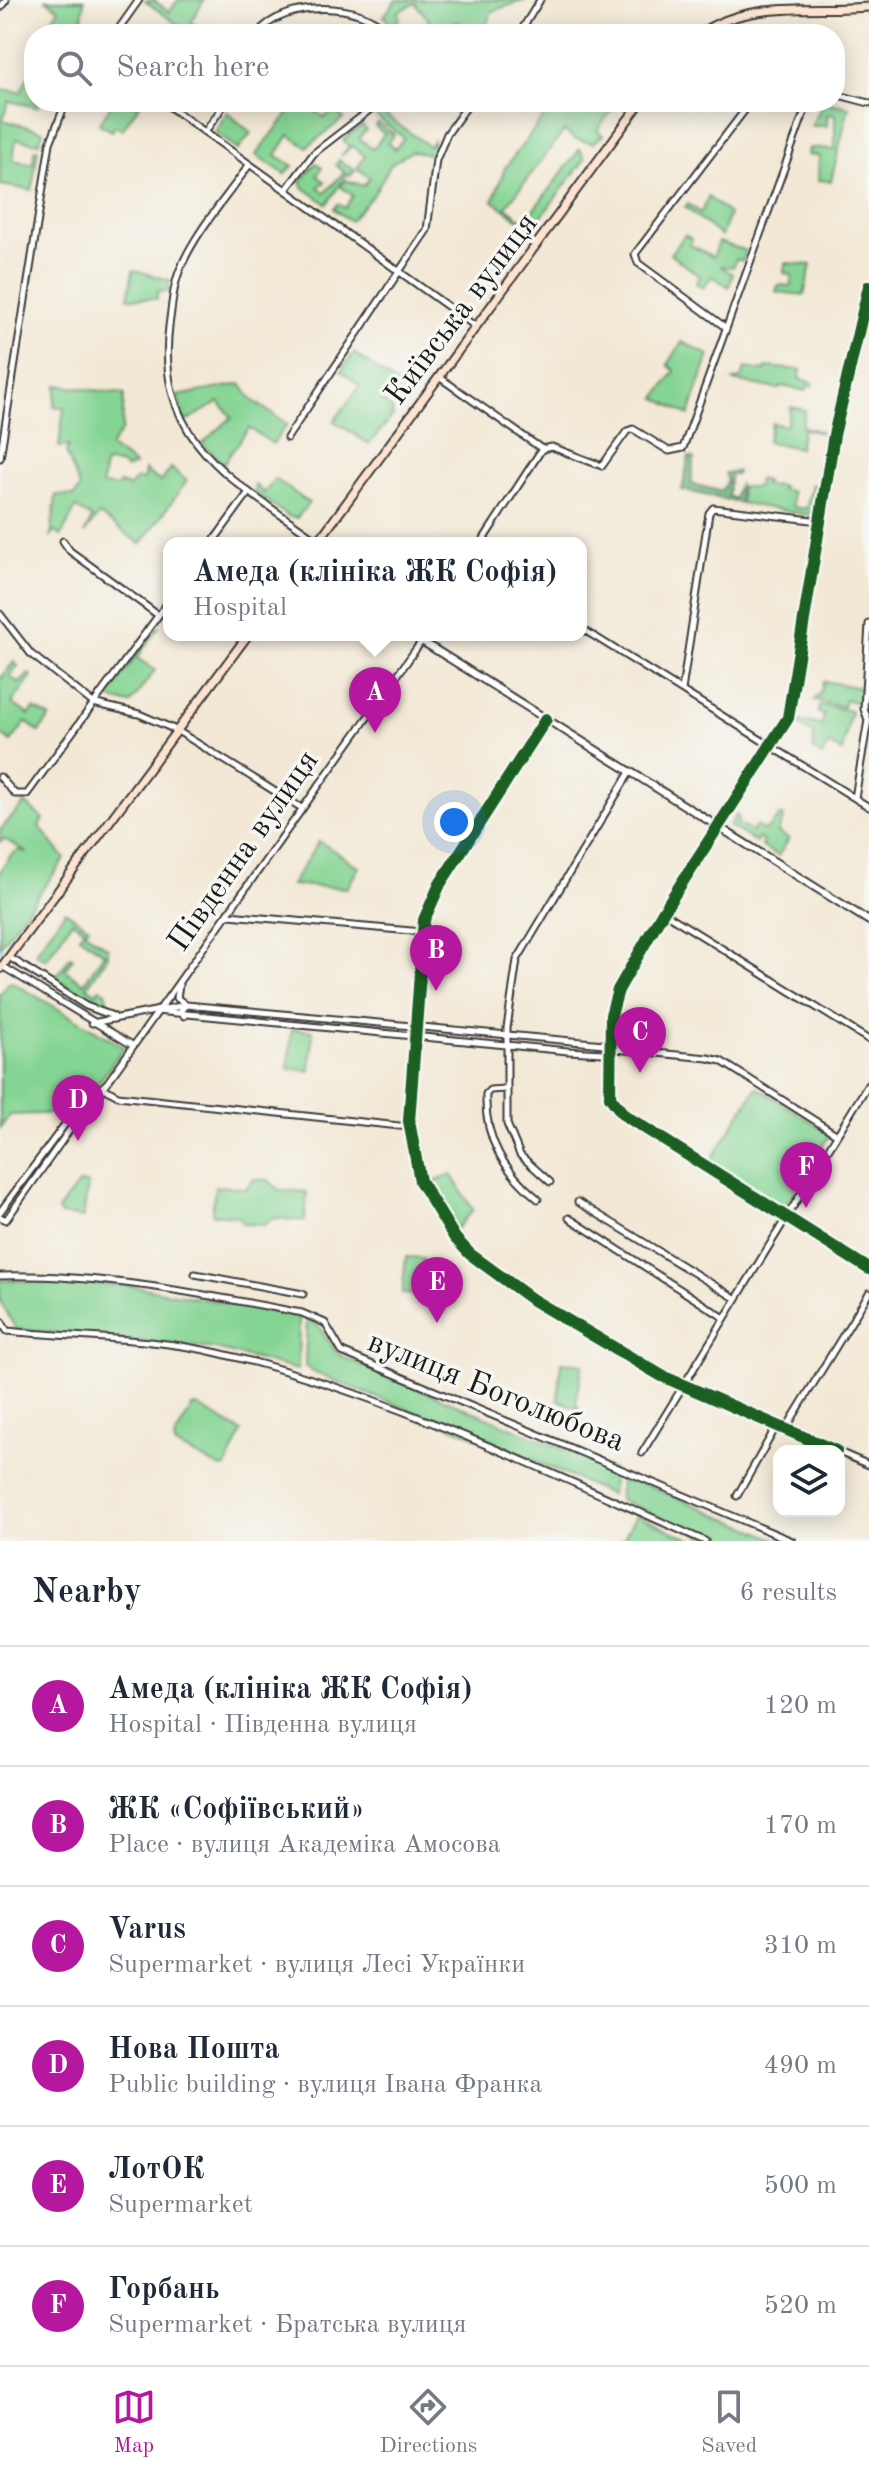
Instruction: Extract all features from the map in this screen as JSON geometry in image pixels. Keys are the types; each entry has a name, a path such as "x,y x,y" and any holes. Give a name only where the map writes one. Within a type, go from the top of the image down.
{"main road":[{"path":"714,24 761,7 869,7"},
{"name":"Київська вулиця","path":"322,537 634,112"},
{"path":"1,968 243,641"}],"street":[{"path":"0,8 6,0"},
{"path":"122,24 139,0"},
{"path":"525,24 540,0"},
{"path":"264,24 285,12 334,7 364,12 378,24"},
{"path":"845,97 869,103"},
{"path":"0,458 50,143 62,112"},
{"path":"177,112 475,326"},
{"path":"205,132 219,112"},
{"path":"286,190 314,153 367,112"},
{"path":"287,438 401,270 431,219 436,160 464,112"},
{"path":"725,327 638,263 635,254 743,112"},
{"path":"485,537 542,449 552,447 602,466 627,431 633,429 669,451 683,448 804,112"},
{"path":"249,165 181,268 166,355 167,373 182,425 215,465 311,537"},
{"path":"869,286 834,435 788,718 663,912 618,990 609,1049 610,1097 624,1115 869,1269"},
{"path":"439,376 542,449"},
{"path":"216,537 249,492"},
{"path":"682,690 709,513 713,508 820,521"},
{"path":"63,541 70,551 158,615"},
{"path":"0,777 21,796 27,794 163,609"},
{"path":"0,614 31,654 93,703 139,714 176,730 300,807"},
{"path":"855,798 868,720 864,709 869,624"},
{"path":"587,632 869,807"},
{"name":"Південна вулиця","path":"0,1214 6,1220 78,1118 80,1108 103,1088 228,915 300,807 422,641"},
{"path":"429,641 716,828 869,921"},
{"path":"546,719 429,903 423,932 409,1127 415,1167 426,1194 455,1238 470,1254 541,1305 682,1387 820,1445"},
{"path":"550,1182 520,1155 507,1124 505,1089 508,1046 521,949 630,772"},
{"path":"663,912 869,1040"},
{"path":"228,915 423,932"},
{"path":"9,957 86,1006 118,1016"},
{"path":"1,968 132,1045"},
{"name":"Південна вулиця","path":"182,977 177,998 186,1005"},
{"path":"92,1023 186,1005 604,1044 609,1049 721,1061 836,1134"},
{"path":"184,1016 181,1010 186,1005"},
{"path":"156,1011 508,1046 603,1053 609,1049"},
{"path":"331,1030 333,1019"},
{"path":"642,1453 785,1215 869,1083"},
{"path":"103,1088 118,1096 409,1127"},
{"path":"505,1089 488,1091 490,1136 505,1166 538,1199"},
{"path":"578,1202 735,1298"},
{"path":"569,1218 723,1317"},
{"path":"195,1274 303,1294"},
{"name":"вулиця Боголюбова","path":"0,1276 48,1275 126,1281 302,1313 325,1323 342,1352 792,1541"},
{"path":"785,1430 869,1293"},
{"name":"вулиця Боголюбова","path":"0,1319 7,1331 181,1347 263,1364 425,1422 705,1541"},
{"path":"737,1496 776,1427"},
{"path":"845,1455 869,1465"}],"green space":[{"path":"46,0 84,0 84,24 48,24 59,9"},
{"path":"154,0 169,12 178,0 204,0 191,22 194,24 177,24 145,1"},
{"path":"396,0 526,0 492,11 487,24 423,24 430,21 415,3 398,12 400,19 392,24 384,16"},
{"path":"24,86 24,104 9,101 3,120 43,131 39,143 16,139 13,160 33,164 35,149 38,149 32,190 0,185 0,89 21,92"},
{"path":"845,106 849,107 831,181 818,180 819,156 808,155 809,148 835,149 835,115 827,115 827,126 811,126 819,112 845,112"},
{"path":"107,112 134,112 122,130 115,126 112,131 99,124"},
{"path":"227,112 251,133 238,150 215,132"},
{"path":"289,112 317,112 325,118 330,112 335,112 344,118 307,147 289,135 276,155 293,166 285,174 256,155"},
{"path":"380,112 429,146 433,140 435,151 428,154 411,151 391,164 374,194 350,221 334,209 338,204 345,208 353,196 341,187 346,180 363,186 370,178 357,168 365,156 352,146 341,156 349,146 343,140 362,125 366,130 359,138 373,149 384,134 375,126 378,123 394,135 388,143 395,149 404,138 374,115"},
{"path":"547,112 611,112 597,130 603,135 594,143 575,139 564,131 506,207 525,221 580,149 585,159 532,229 493,201 505,168"},
{"path":"339,160 355,171 350,176 347,174 327,204 304,188 301,181 316,163 322,168 317,175 325,182 318,187 325,193 344,172 336,165"},
{"path":"708,197 729,214 721,236 685,207 688,204 701,213"},
{"path":"685,235 692,240 689,244 713,257 719,242 746,251 743,261 736,259 733,267 720,266 733,274 729,287 712,276 703,288 696,283 700,276 670,254"},
{"path":"785,263 811,265 804,295 776,292 778,285 791,286 792,275 784,273"},
{"path":"133,270 170,280 168,292 158,291 157,299 128,298"},
{"path":"682,342 709,355 689,415 656,398 675,371 668,365"},
{"path":"354,353 410,394 402,397 389,389 382,401 392,409 393,416 369,444 334,421 360,386 341,371"},
{"path":"766,367 801,370 799,379 812,382 812,386 808,385 806,391 732,381 742,378 745,368 765,371"},
{"path":"241,384 252,400 287,424 273,444 249,428 223,464 202,444 232,417 219,402 185,422 177,396"},
{"path":"57,385 124,394 122,430 110,447 135,465 126,469 120,464 105,463 102,485 118,487 119,483 130,487 136,479 144,479 144,470 161,482 171,468 187,481 141,544 99,515 84,534 92,518 76,508 61,536 55,532 51,536 56,495 74,496 80,488 66,452 69,446 59,447 64,408 54,406"},
{"path":"791,407 805,410 802,426 828,434 803,429 799,448 767,442 772,423 786,426"},
{"path":"689,457 694,458 691,484 721,491 727,482 725,473 737,471 736,475 730,474 728,496 734,499 739,483 740,503 682,490"},
{"path":"275,479 309,503 297,518 289,517 254,492 255,485 264,493"},
{"path":"758,479 765,481 764,485 782,486 781,489 792,492 792,507 806,509 812,485 819,488 815,509 808,515 740,503 741,487 757,487"},
{"path":"159,627 137,658 155,670 130,704 108,698 154,628"},
{"path":"14,662 18,666 10,676 19,684 29,674 32,676 12,703 29,715 34,709 50,717 39,732 26,722 11,742 0,733 0,679"},
{"path":"823,681 861,688 861,703 845,700 843,707 814,700 821,692"},
{"path":"820,705 851,711 842,752 829,744 822,756 813,750 814,735 799,725 800,721 822,725 824,715 818,713"},
{"path":"25,803 43,819 39,826 65,859 0,946 0,872 11,855 19,850 28,853 4,839 0,842 0,830"},
{"path":"736,815 739,818 737,823 752,832 756,826 765,831 781,815 784,817 778,832 789,839 778,856 761,846 763,841 758,838 756,842 729,826"},
{"path":"319,841 359,867 347,888 291,885"},
{"path":"65,911 89,927 85,932 108,948 108,956 87,987 96,993 100,989 107,993 107,1007 55,978 70,957 73,958 65,970 84,983 104,953 79,936 84,929 72,921 46,960 35,953"},
{"path":"10,981 124,1047 94,1089 65,1113 10,1115 0,1128 0,994"},
{"path":"292,1029 313,1031 310,1071 288,1069"},
{"path":"757,1087 830,1134 784,1208 710,1162"},
{"path":"451,1174 473,1210 457,1228 428,1185"},
{"path":"254,1179 268,1180 279,1190 307,1192 305,1221 273,1218 264,1225 243,1224 239,1216 212,1214 215,1186 246,1188"},
{"path":"79,1183 88,1184 83,1218 61,1215 58,1210"},
{"path":"406,1257 423,1258 420,1295 402,1294"},
{"path":"0,1280 126,1285 299,1316 298,1370 216,1349 16,1329 0,1301"},
{"path":"307,1319 318,1326 341,1356 613,1470 611,1495 515,1452 313,1372 305,1366"},
{"path":"561,1362 583,1364 576,1402 579,1409 558,1400"},
{"path":"197,1406 242,1432 226,1467 221,1468 175,1445 174,1439 192,1407"},
{"path":"621,1474 781,1541 715,1541 619,1499"},
{"path":"636,1515 694,1541 622,1541"}],"waterway":[{"path":"0,947 2,951"}],"cycle path":[{"path":"869,286 834,435 788,718 663,912 618,990 611,1015 610,1097 624,1115 869,1269"},
{"path":"546,719 440,884 424,920 409,1121 420,1181 455,1238 470,1254 533,1300 662,1376 822,1445"}],"place":[{"name":"Амеда (клініка ЖК Софія)","path":"375,733"},
{"name":"ЖК «Софіївський»","path":"436,991"},
{"name":"Varus","path":"640,1073"},
{"name":"Нова Пошта","path":"78,1141"},
{"name":"Горбань","path":"806,1208"},
{"name":"ЛотОК","path":"437,1323"}]}
